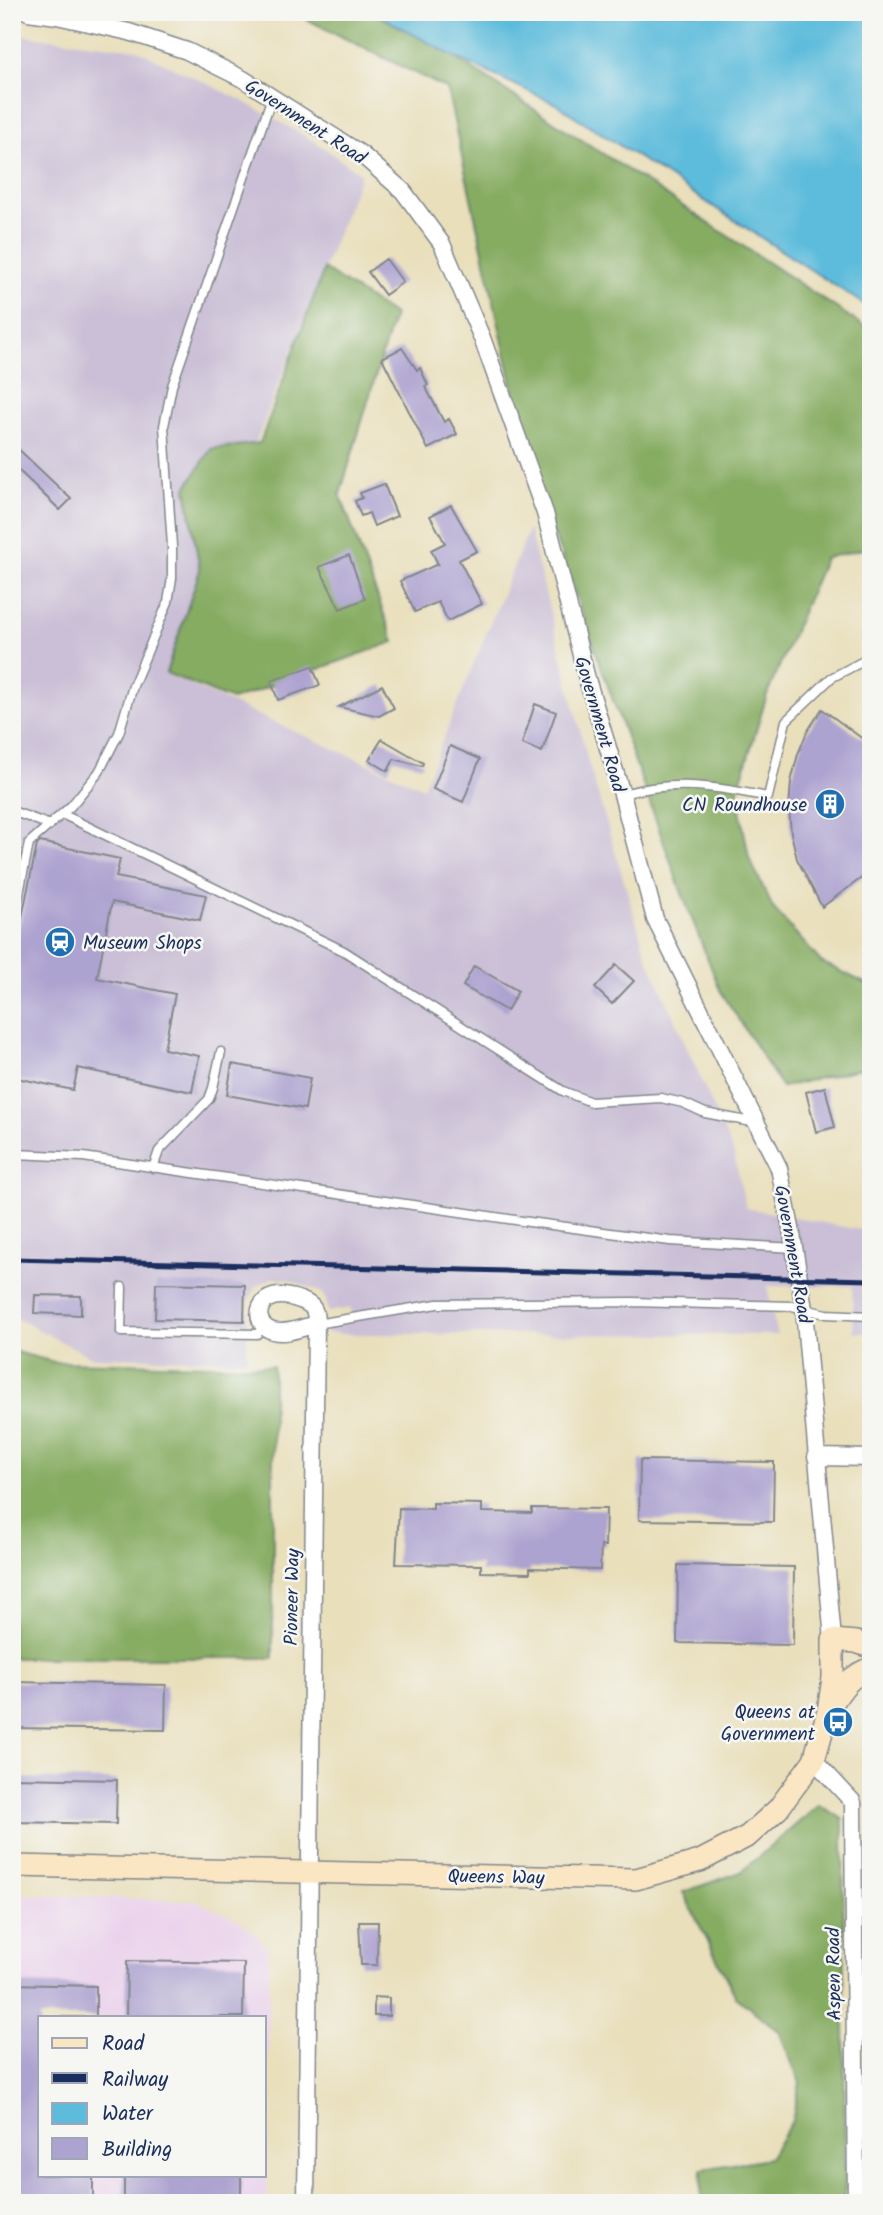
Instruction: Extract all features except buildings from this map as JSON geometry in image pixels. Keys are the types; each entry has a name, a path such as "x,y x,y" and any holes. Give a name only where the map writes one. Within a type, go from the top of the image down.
{"street":[{"name":"Government Road","path":"28,12 129,32 187,51 243,79 361,154 403,191 442,244 482,338 545,513 587,679 622,794 655,919 779,1168 804,1309 833,1640"},
{"path":"282,1294 309,1303 316,1312 316,1324 280,1332 271,1331 260,1320 259,1312 268,1298 282,1294"},
{"name":"Pioneer Way","path":"306,2203 316,1324"},
{"path":"816,1457 871,1458"},
{"path":"833,1640 871,1647"},
{"name":"Queens Way","path":"12,1866 636,1879 700,1861 748,1836 778,1809 814,1760 828,1711 833,1678 833,1640"},
{"path":"828,1711 842,1688 860,1672 871,1668"},
{"name":"Aspen Road","path":"814,1760 853,1802 856,2203"}],"lane":[{"path":"12,928 29,843 62,814 99,772 114,743 133,686 168,602 172,546 164,426 166,412 172,386 272,97"},
{"path":"622,794 652,787 697,786 748,791 768,797 786,721 831,678 871,657"},
{"path":"12,811 50,825"},
{"path":"62,814 344,951 563,1091 592,1102 661,1098 683,1103 705,1113 757,1123"},
{"path":"153,1168 159,1151 209,1099 214,1088 221,1052"},
{"path":"15,1154 83,1157 670,1241 795,1248"},
{"path":"122,1287 121,1332 257,1334 265,1327"},
{"path":"316,1324 437,1304 631,1302 792,1306 826,1314 871,1316"}],"shaded area":[{"path":"12,34 135,49 241,100 314,141 361,174 165,674 423,788 529,529 589,765 646,954 734,1154 746,1208 871,1230 871,1333 854,1332 852,1286 767,1286 777,1335 342,1334 327,1333 327,1325 351,1321 351,1308 328,1312 321,1292 287,1279 272,1278 256,1287 248,1301 247,1360 91,1357 12,1316"},
{"path":"12,1894 196,1901 238,1920 257,1935 269,1953 267,2203 12,2203"}],"green space":[{"path":"292,12 373,12 451,55 871,331 871,547 825,558 767,695 737,793 749,858 773,908 821,962 871,986 871,1066 782,1087 720,990 681,891 531,470 447,89"},
{"path":"324,269 394,315 340,494 394,642 232,700 166,673 200,570 186,488 211,449 260,443"},
{"path":"12,1351 54,1362 273,1366 273,1658 12,1658"},
{"path":"819,1805 843,1819 845,2203 701,2203 702,2169 769,2158 792,2121 800,2083 779,2031 736,1997 683,1892 741,1872"}],"water":[{"path":"373,12 871,12 871,309 556,104 451,55"}],"railway":[{"path":"12,1259 871,1280"}],"place":[{"name":"CN Roundhouse","path":"830,804"},
{"name":"Museum Shops","path":"60,942"},
{"name":"Queens at Government","path":"838,1722"}]}
